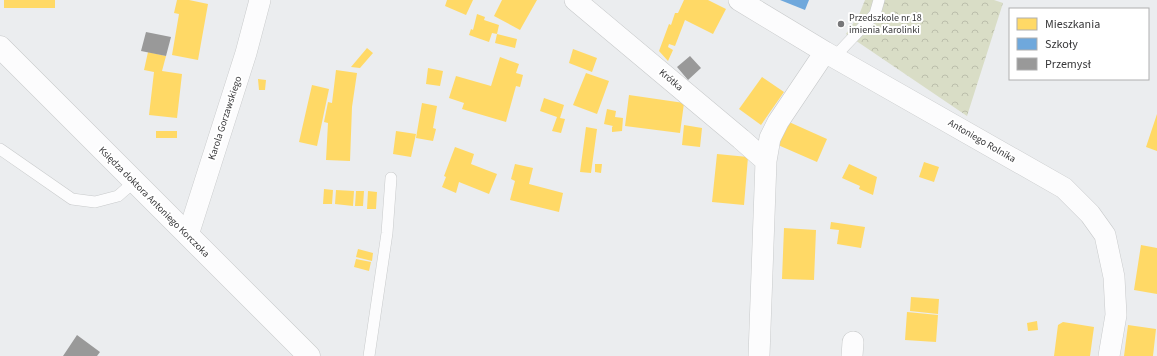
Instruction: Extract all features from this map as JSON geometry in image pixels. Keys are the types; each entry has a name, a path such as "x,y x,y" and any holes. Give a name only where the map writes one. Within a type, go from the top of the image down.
{"street":[{"name":"Karola Gorzawskiego","path":"188,235 246,53 260,0"},
{"name":"Krótka","path":"575,0 741,138 766,161"},
{"name":"Antoniego Rolnika","path":"740,0 761,6 831,55 1064,188 1090,214 1105,235 1114,277 1116,315 1109,356"},
{"name":"Księdza doktora Antoniego Korczoka","path":"0,47 309,356"},
{"path":"759,356 766,161 770,138 775,127 831,55"}],"lane":[{"path":"831,55 840,51 875,14 879,0"},
{"path":"0,149 72,198 95,202 118,196 134,182"},
{"path":"369,356 387,233 391,178"}],"green space":[{"path":"865,0 994,0 1003,3 967,116 846,34 859,15"}],"building: Mieszkania":[{"path":"4,0 55,0 55,8 4,8"},
{"path":"177,0 189,0 208,4 198,60 172,55 179,14 174,13"},
{"path":"447,0 473,0 466,15 445,6"},
{"path":"502,0 537,0 520,30 494,16"},
{"path":"684,0 708,0 726,9 713,34 685,20 675,46 669,44 668,47 673,50 668,61 659,51 669,24 671,25 675,13 678,13"},
{"path":"477,14 485,17 484,20 499,25 497,34 492,33 489,42 469,35 471,29 473,30"},
{"path":"497,34 517,39 515,48 495,43"},
{"path":"367,48 373,53 360,68 351,67"},
{"path":"573,49 597,58 592,72 569,63"},
{"path":"148,52 166,56 162,71 182,74 177,118 149,115 154,72 144,70"},
{"path":"500,57 519,64 516,73 523,75 520,87 516,86 506,122 462,109 464,103 449,98 456,76 491,86"},
{"path":"428,68 443,71 440,86 426,84"},
{"path":"336,70 357,73 352,107 350,161 326,160 328,123 324,122 328,102 332,103"},
{"path":"586,73 609,81 597,114 573,105"},
{"path":"762,77 784,92 761,125 739,109"},
{"path":"258,79 266,80 265,90 259,90"},
{"path":"312,85 329,89 317,146 299,142"},
{"path":"629,95 684,103 680,133 625,126"},
{"path":"544,98 564,105 560,118 565,119 561,133 552,131 557,117 540,111"},
{"path":"422,103 437,106 433,128 436,129 433,141 416,138"},
{"path":"607,109 616,111 615,117 623,118 622,131 612,132 613,126 604,124"},
{"path":"1157,114 1157,151 1146,147"},
{"path":"789,122 827,139 817,162 778,145"},
{"path":"684,125 702,128 700,147 682,145"},
{"path":"586,127 597,129 591,173 580,172"},
{"path":"156,131 177,131 177,138 156,138"},
{"path":"396,131 416,134 411,157 393,154"},
{"path":"455,147 474,154 471,164 497,174 489,194 459,182 456,193 442,187 446,177 444,176"},
{"path":"717,154 748,157 744,205 712,202"},
{"path":"924,162 939,167 934,182 919,177"},
{"path":"515,164 533,168 529,184 563,193 559,212 510,200 515,181 511,179"},
{"path":"595,164 602,164 601,173 595,172"},
{"path":"849,164 877,177 873,195 859,189 860,186 842,178"},
{"path":"324,189 333,190 332,204 323,204"},
{"path":"336,190 354,191 353,206 335,204"},
{"path":"356,191 364,191 363,206 355,206"},
{"path":"368,191 377,192 376,209 367,209"},
{"path":"831,222 865,227 861,248 837,244 839,230 830,229"},
{"path":"784,228 816,230 814,280 782,279"},
{"path":"1141,245 1157,248 1157,294 1134,290"},
{"path":"358,249 373,253 372,261 356,257"},
{"path":"356,259 371,262 369,271 354,267"},
{"path":"911,297 939,299 938,314 910,311"},
{"path":"907,312 938,315 936,342 905,340"},
{"path":"1037,321 1038,330 1028,331 1027,323"},
{"path":"1063,322 1094,327 1090,356 1054,356 1058,325"},
{"path":"1128,325 1156,329 1153,356 1124,356"}],"building: Szkoły":[{"path":"780,0 809,0 805,10"}],"building: Przemysł":[{"path":"146,32 171,37 166,56 141,51"},
{"path":"690,56 701,68 688,80 677,67"},
{"path":"77,335 100,352 97,356 63,356"}],"place":[{"name":"Przedszkole nr 18 imienia Karolinki","path":"841,24"}]}
